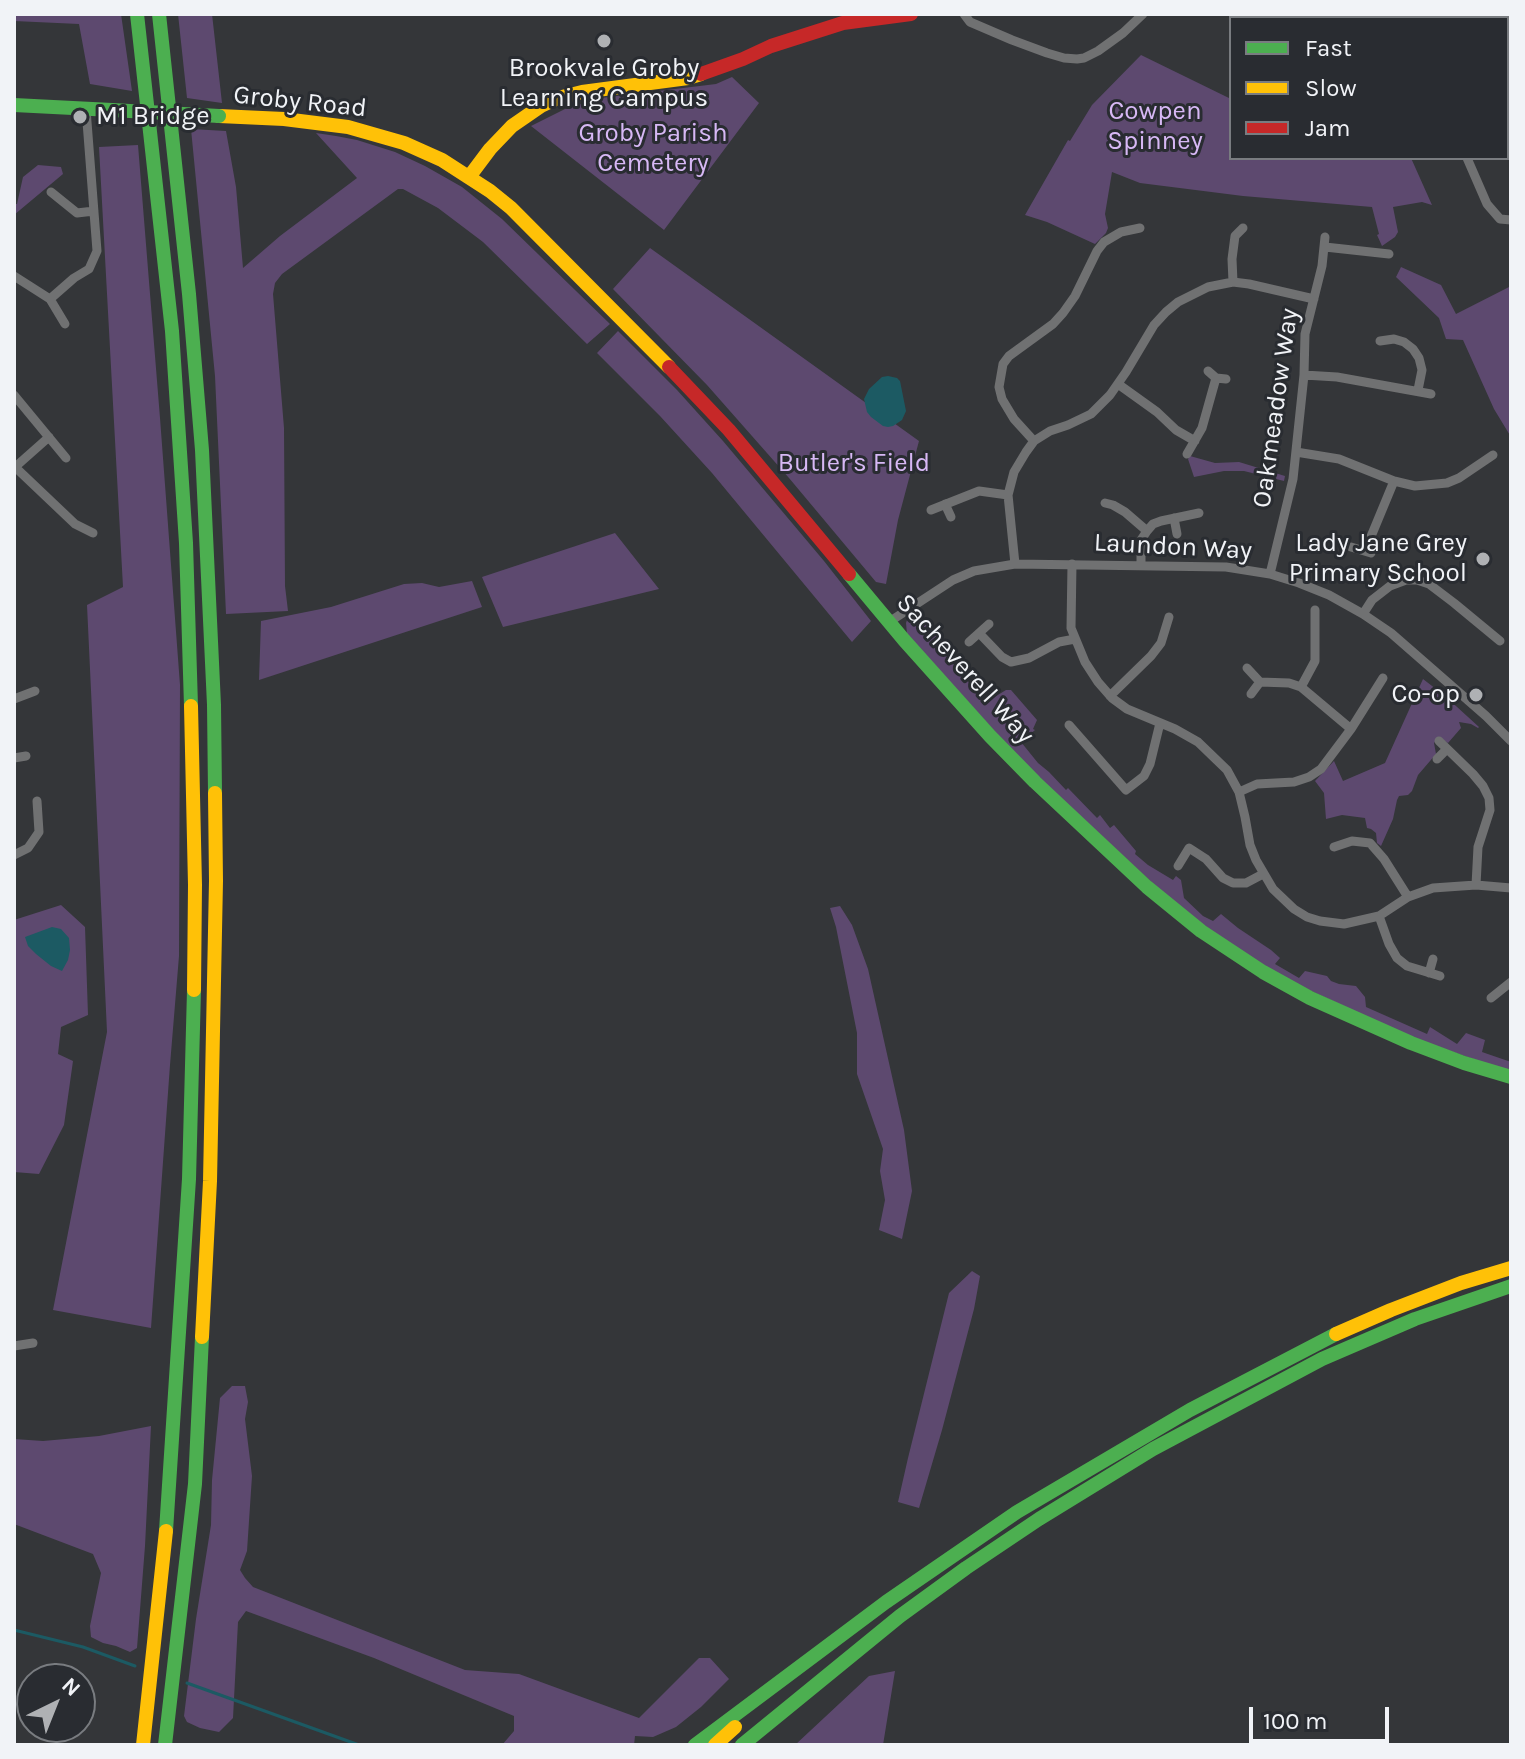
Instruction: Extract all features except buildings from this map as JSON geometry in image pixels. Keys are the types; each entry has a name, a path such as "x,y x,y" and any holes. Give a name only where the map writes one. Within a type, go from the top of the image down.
{"main road":[{"path":"137,14 172,331 186,543 195,899 189,1179 163,1567 143,1745"},
{"path":"159,14 202,450 213,689 216,881 210,1181 195,1484 165,1745"},
{"path":"469,177 512,126 558,98 688,78 771,46 843,23 911,14"},
{"name":"Groby Road","path":"14,105 284,119 348,127 404,143 442,160 469,177"},
{"name":"Sacheverell Way","path":"469,177 511,208 700,398 948,690 1035,782 1147,887 1201,931 1263,972 1359,1022 1451,1058 1511,1077"},
{"path":"695,1745 886,1602 1017,1512 1190,1410 1304,1350 1378,1316 1461,1283 1511,1268"},
{"path":"742,1745 900,1616 966,1568 1153,1449 1322,1359 1415,1319 1511,1286"},
{"path":"715,1745 798,1669"},
{"path":"755,1745 816,1683"}],"street":[{"path":"964,14 970,22 1035,49 1077,59 1098,51 1143,14"},
{"path":"50,299 89,269 97,251 86,109"},
{"path":"1468,160 1487,204 1500,219 1511,220"},
{"path":"51,192 77,213 94,211"},
{"path":"1115,219 1121,232"},
{"path":"1034,441 1014,419 1002,399 999,387 1003,364 1063,313 1104,242 1121,232 1140,228"},
{"path":"1233,282 1231,234 1243,228"},
{"name":"Oakmeadow Way","path":"1270,574 1293,479 1305,334 1325,242 1389,254"},
{"path":"14,276 50,299 65,324"},
{"path":"1015,564 1008,495 1014,472 1034,441 1091,414 1118,384 1154,325 1166,312 1191,294 1233,282 1314,299"},
{"path":"1394,339 1395,325"},
{"path":"1380,341 1394,339 1413,349 1422,370 1418,390"},
{"path":"1304,375 1337,377 1431,394"},
{"path":"1187,454 1202,428 1217,376"},
{"path":"1118,384 1176,430 1195,441"},
{"path":"14,395 66,458"},
{"path":"49,437 14,467 75,524 93,533"},
{"path":"1296,452 1339,459 1415,486 1447,483 1493,455"},
{"path":"1484,462 1491,473"},
{"path":"1351,547 1368,552 1394,481"},
{"path":"931,510 979,491 1008,495"},
{"path":"1105,503 1125,512 1147,531"},
{"path":"945,504 951,517"},
{"path":"1141,565 1141,540 1153,524 1199,513"},
{"path":"1174,518 1177,534"},
{"name":"Laundon Way","path":"889,622 932,592 963,576 1015,564 1226,567 1270,574 1329,595 1391,633 1511,741"},
{"path":"1072,564 1071,628 1085,662 1110,696 1127,709 1198,742 1227,770 1239,792 1250,845 1263,874 1284,901 1307,917 1344,924 1379,916 1408,897 1433,888 1476,885 1511,888"},
{"path":"1363,614 1372,600 1390,586 1417,580 1429,584 1500,641"},
{"path":"1301,687 1315,661 1315,610"},
{"path":"1110,696 1165,646 1169,617"},
{"path":"1302,621 1315,622"},
{"path":"969,642 989,624"},
{"path":"979,633 1011,662 1029,658 1059,642 1075,639"},
{"path":"1247,668 1260,682 1289,683 1301,687 1351,729"},
{"path":"1239,792 1257,784 1294,782 1321,769 1383,678"},
{"path":"1251,694 1260,682"},
{"path":"1363,688 1373,694"},
{"path":"14,699 35,691"},
{"path":"1069,725 1126,790 1144,776 1160,723"},
{"path":"1439,741 1483,786 1489,798 1490,810 1478,847 1476,885"},
{"path":"1437,759 1447,749"},
{"path":"14,758 26,756"},
{"path":"14,855 28,848 39,832 37,801"},
{"path":"1334,847 1352,841 1370,843 1408,897"},
{"path":"1178,866 1189,848 1233,883 1246,883 1263,874"},
{"path":"1379,916 1397,958 1407,966 1440,976"},
{"path":"1429,973 1433,959"},
{"path":"1491,998 1505,995 1511,982"},
{"path":"14,1346 33,1343"}],"green space":[{"path":"14,14 121,14 132,91 90,84 79,24 14,21"},
{"path":"178,14 212,14 222,103 187,98"},
{"name":"Cowpen Spinney","path":"1141,55 1229,98 1229,160 1412,160 1432,205 1422,202 1393,207 1398,232 1382,246 1372,207 1140,183 1112,172 1105,214 1108,228 1095,244 1025,215 1092,105"},
{"name":"Groby Parish Cemetery","path":"732,77 759,103 664,230 531,126 565,109 601,98 716,84"},
{"path":"191,129 226,131 236,187 243,268 357,178 316,133 336,136 395,152 462,187 502,219 610,324 587,344 483,242 438,208 403,189 398,189 282,274 275,283 273,294 284,428 285,586 288,611 226,614 215,376"},
{"path":"138,145 180,685 179,956 151,1328 53,1310 107,1032 87,605 123,587 99,147"},
{"path":"38,165 61,167 63,174 14,215 14,204 17,204 23,177"},
{"name":"Butler's Field","path":"650,248 919,441 898,520 886,584 876,582 707,385 613,289"},
{"path":"1401,267 1441,285 1456,314 1511,286 1511,437 1494,409 1463,340 1446,339 1439,318 1396,277"},
{"path":"618,331 723,441 871,621 852,642 712,473 597,353"},
{"path":"1190,456 1215,463 1239,462 1285,476 1284,481 1244,471 1194,477 1188,459"},
{"path":"615,533 659,589 503,627 482,577"},
{"path":"472,581 482,607 259,680 261,621 331,607 404,584 422,583 439,587"},
{"path":"917,609 943,640 938,645 971,685 993,698 1011,690 1037,720 1035,730 1021,742 1038,763 1097,818 1100,815 1110,828 1114,825 1136,851 1135,854 1148,865 1173,880 1176,876 1181,880 1184,898 1203,916 1213,921 1221,914 1280,958 1275,964 1299,978 1305,971 1327,976 1339,984 1356,986 1365,997 1366,1007 1427,1034 1430,1027 1457,1044 1466,1033 1485,1040 1482,1052 1511,1062 1511,1072 1407,1036 1286,979 1233,947 1172,901 1026,766 907,634 908,617"},
{"path":"1423,679 1479,727 1459,722 1461,728 1448,743 1439,737 1434,743 1436,754 1418,775 1412,791 1399,796 1381,846 1377,843 1376,833 1367,828 1365,818 1342,815 1326,819 1324,793 1315,781 1334,761 1343,781 1385,763"},
{"path":"61,905 85,927 88,1015 61,1027 58,1054 73,1061 64,1125 39,1174 14,1172 14,920"},
{"path":"840,906 852,925 868,969 904,1130 912,1191 902,1239 879,1230 885,1200 880,1171 883,1149 857,1074 857,1033 830,908"},
{"path":"972,1271 980,1276 974,1309 919,1508 898,1502 949,1293"},
{"path":"232,1386 245,1386 248,1402 245,1419 252,1476 247,1551 240,1570 253,1587 465,1670 519,1674 639,1718 699,1658 710,1658 729,1679 676,1727 653,1737 635,1736 634,1745 502,1745 514,1731 514,1716 374,1658 246,1611 238,1622 233,1718 219,1732 187,1722 184,1716 211,1525 220,1398"},
{"path":"151,1426 137,1648 130,1652 91,1637 90,1626 101,1573 93,1554 14,1524 14,1439 43,1441 99,1436"},
{"path":"895,1671 883,1745 795,1745 869,1676"}],"water":[{"path":"882,377 900,381 906,411 902,420 888,427 871,417 864,399 869,389"},
{"path":"52,927 61,929 69,938 68,960 62,971 36,954 25,937"}],"waterway":[{"path":"14,1630 83,1647 135,1666"},
{"path":"187,1683 359,1745"}],"traffic: fast":[{"path":"137,14 172,331 186,543 191,706"},
{"path":"159,14 202,450 215,793"},
{"path":"14,105 112,110"},
{"path":"112,110 219,116"},
{"path":"849,574 904,640 1035,782 1147,887 1201,931 1263,972 1310,998 1411,1043 1511,1077"},
{"path":"166,1531 189,1179 194,990"},
{"path":"742,1745 900,1616 966,1568 1153,1449 1322,1359 1415,1319 1511,1286"},
{"path":"695,1745 886,1602 1017,1512 1190,1410 1336,1334"},
{"path":"165,1745 195,1484 202,1337"}],"traffic: slow":[{"path":"469,177 512,126 558,98 701,74"},
{"path":"219,116 284,119 348,127 404,143 442,160 511,208 669,367"},
{"path":"191,706 194,990"},
{"path":"202,1337 210,1181 215,793"},
{"path":"1336,1334 1461,1283 1511,1268"},
{"path":"143,1745 166,1531"},
{"path":"715,1745 735,1727"}],"traffic: jam":[{"path":"701,74 771,46 843,23 911,14"},
{"path":"669,367 729,430 849,574"}],"place":[{"name":"Brookvale Groby Learning Campus","path":"604,41"},
{"name":"M1 Bridge","path":"80,117"},
{"name":"Lady Jane Grey Primary School","path":"1483,559"},
{"name":"Co-op","path":"1476,695"}]}
